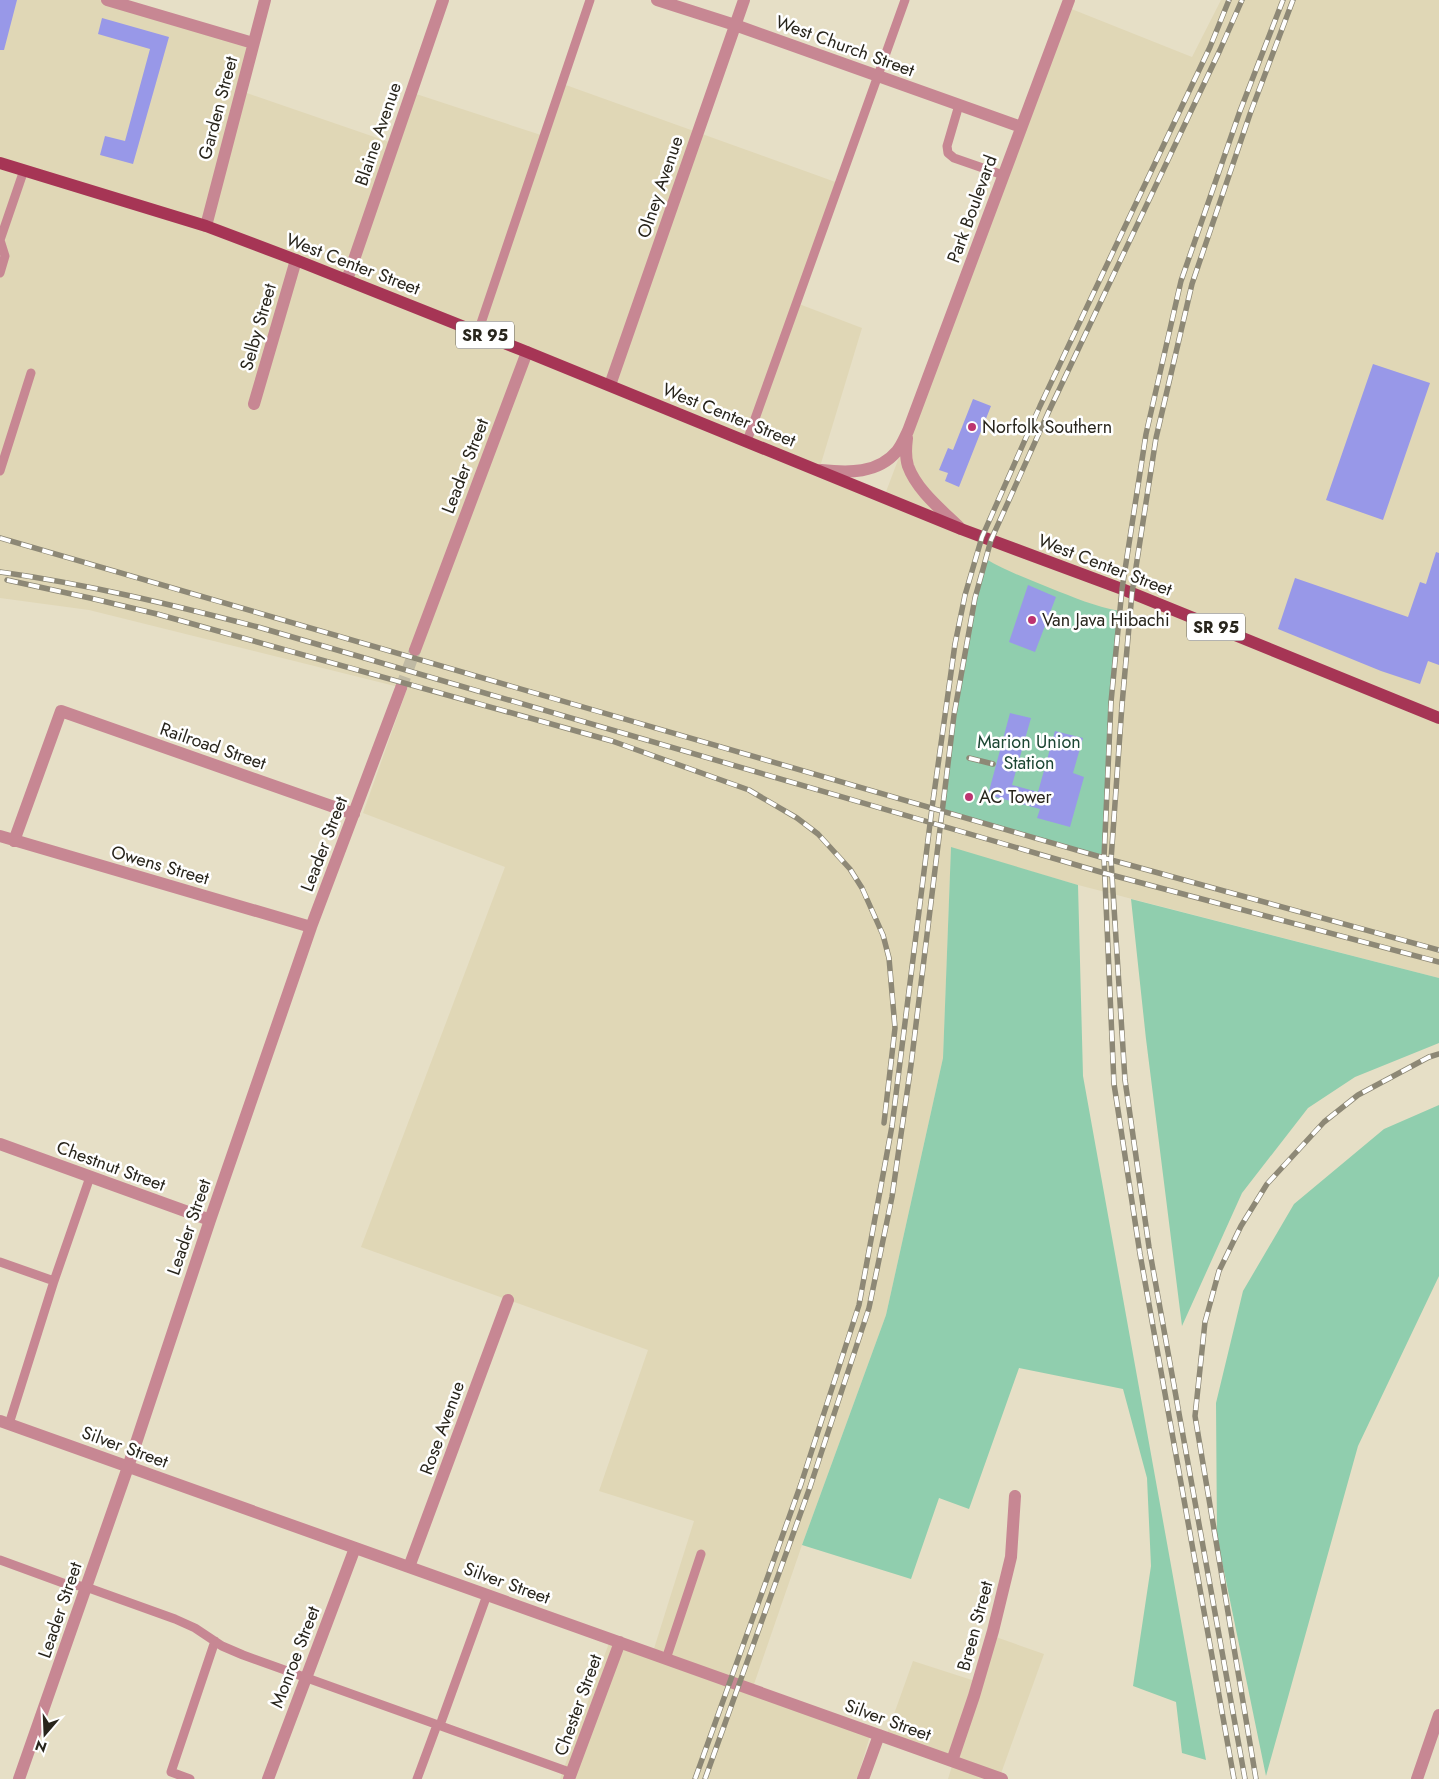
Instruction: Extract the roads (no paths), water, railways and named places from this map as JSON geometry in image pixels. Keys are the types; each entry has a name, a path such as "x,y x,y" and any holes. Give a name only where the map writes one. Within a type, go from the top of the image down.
{"main road":[{"name":"West Center Street","path":"0,163 206,226 296,260 610,385 961,529 1132,593 1439,718"}],"street":[{"path":"107,0 253,43"},
{"name":"Garden Street","path":"206,226 265,0"},
{"name":"Blaine Avenue","path":"347,280 443,0"},
{"name":"West Church Street","path":"657,0 735,25 1021,127"},
{"name":"Olney Avenue","path":"610,385 744,0"},
{"name":"Park Boulevard","path":"819,470 845,473 860,472 882,464 898,450 908,431 1069,0"},
{"name":"Selby Street","path":"254,404 296,260"},
{"name":"Leader Street","path":"414,650 527,352"},
{"name":"Park Boulevard","path":"908,431 906,447 908,465 917,483 961,529"},
{"name":"Leader Street","path":"19,1779 128,1467 311,926 401,688"},
{"name":"Railroad Street","path":"14,841 61,710 354,814"},
{"name":"Owens Street","path":"0,836 311,926"},
{"name":"Chestnut Street","path":"0,1144 210,1220"},
{"name":"Rose Avenue","path":"410,1567 508,1300"},
{"name":"Silver Street","path":"5,1422 1002,1779"},
{"name":"Breen Street","path":"952,1761 980,1678 1011,1557 1015,1496"},
{"name":"Monroe Street","path":"268,1779 355,1548"},
{"name":"Chester Street","path":"571,1776 620,1642"},
{"path":"1417,1779 1439,1715"},
{"path":"863,1779 878,1735"}],"lane":[{"path":"478,332 590,0"},
{"path":"747,441 905,0"},
{"path":"959,105 947,146 948,153 954,158 1003,175"},
{"path":"0,273 5,256 0,240 24,170"},
{"path":"0,471 31,373"},
{"path":"5,1422 90,1177"},
{"path":"0,1262 54,1281"},
{"path":"666,1659 701,1554"},
{"path":"0,1560 63,1583 86,1587 195,1628 243,1656 439,1725 571,1776"},
{"path":"417,1779 488,1595"},
{"path":"190,1779 169,1775 215,1641"}],"tunnel":[{"path":"401,688 415,650"}],"railway":[{"path":"695,1779 801,1484 859,1305 892,1126 932,808 955,644 965,595 982,537 1040,406 1210,47 1229,0"},
{"path":"705,1779 810,1487 869,1308 892,1197 911,1065 954,715 975,598 991,540 1049,411 1242,0"},
{"path":"1234,1779 1140,1254 1114,1084 1104,858 1111,702 1122,589 1146,434 1181,281 1240,111 1283,0"},
{"path":"1245,1779 1149,1247 1125,1080 1111,860 1132,593 1156,438 1192,284 1250,114 1293,0"},
{"path":"0,538 1104,858 1439,950"},
{"path":"0,572 130,596 258,627 1104,873 1439,962"},
{"path":"7,580 157,614 612,741 749,790 797,818 818,834 850,869 862,888 883,935 889,958 895,1028 884,1123"},
{"path":"969,758 993,764"},
{"path":"1256,1779 1195,1416 1205,1322 1219,1271 1241,1226 1267,1184 1324,1122 1358,1095 1429,1057 1439,1054"}],"place":[{"name":"Norfolk Southern","path":"972,427"},
{"name":"Van Java Hibachi","path":"1032,620"},
{"name":"AC Tower","path":"969,797"}],"park label":[{"name":"Marion Union Station","path":"1029,752"}]}
